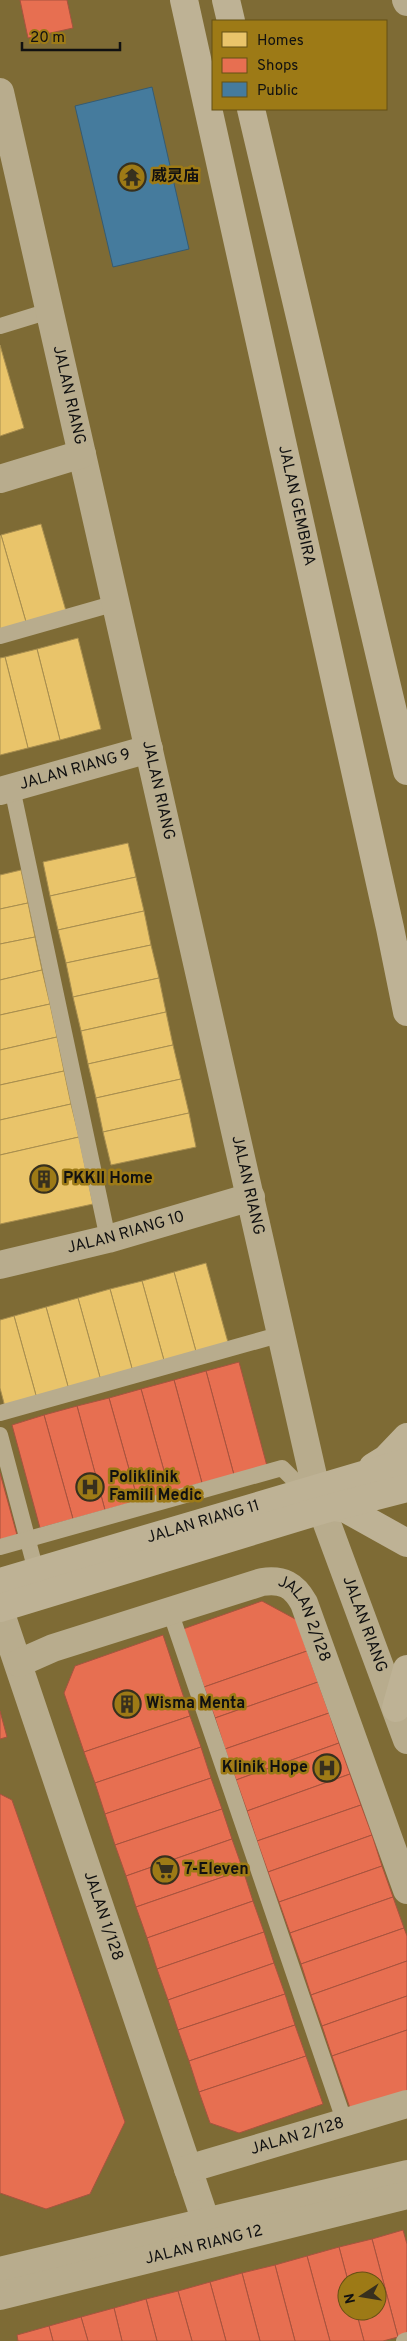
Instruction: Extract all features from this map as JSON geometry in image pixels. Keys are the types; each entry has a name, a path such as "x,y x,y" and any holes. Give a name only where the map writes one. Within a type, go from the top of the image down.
{"main road":[{"name":"JALAN GEMBIRA","path":"184,0 388,918 407,1012"},
{"path":"226,0 230,20"},
{"path":"251,110 407,770"},
{"path":"359,1477 386,1459 407,1437"},
{"name":"JALAN RIANG 11","path":"0,1609 320,1500 359,1477 407,1462"},
{"name":"JALAN RIANG 11","path":"0,1582 36,1571 320,1500 407,1488"},
{"path":"320,1500 346,1509 407,1544"},
{"path":"396,1708 407,1669"}],"street":[{"name":"JALAN RIANG","path":"0,92 9,174 49,311 320,1500 407,1740"},
{"path":"0,479 82,454"},
{"name":"JALAN RIANG 9","path":"6,789 149,749"},
{"name":"JALAN RIANG 10","path":"0,1265 108,1239 251,1197"},
{"name":"JALAN 2/128","path":"19,1663 53,1648 262,1582 281,1582 287,1584 297,1592 304,1603 407,1890"},
{"name":"JALAN 1/128","path":"0,1609 206,2222"},
{"name":"JALAN 2/128","path":"188,2169 407,2104"},
{"name":"JALAN RIANG 12","path":"0,2271 407,2174"},
{"name":"JALAN RIANG 12","path":"0,2296 407,2195"}],"lane":[{"path":"0,326 49,311"},
{"path":"0,636 116,603"},
{"path":"6,789 108,1239"},
{"path":"0,1413 282,1334"},
{"path":"0,1436 36,1571"},
{"path":"0,1547 282,1468 320,1500"},
{"path":"170,1612 345,2123"}],"building: Homes":[{"path":"0,345 24,428 0,436"},
{"path":"41,524 66,611 26,622 1,535"},
{"path":"0,536 26,622 0,630"},
{"path":"78,638 101,729 60,740 37,649"},
{"path":"37,649 60,740 28,748 5,657"},
{"path":"5,657 28,748 0,755 0,658"},
{"path":"128,843 136,877 50,896 43,862"},
{"path":"21,870 28,903 0,909 0,875"},
{"path":"136,877 144,911 58,930 50,896"},
{"path":"28,903 35,937 0,944 0,909"},
{"path":"144,911 151,945 66,963 58,930"},
{"path":"35,937 42,970 0,980 0,944"},
{"path":"151,945 159,978 73,997 66,963"},
{"path":"42,970 50,1004 0,1015 0,980"},
{"path":"159,978 166,1012 81,1031 73,997"},
{"path":"50,1004 57,1037 0,1050 0,1015"},
{"path":"166,1012 173,1045 88,1064 81,1031"},
{"path":"57,1037 64,1071 0,1085 0,1050"},
{"path":"173,1045 181,1079 96,1098 88,1064"},
{"path":"64,1071 71,1104 0,1120 0,1085"},
{"path":"181,1079 189,1113 103,1132 96,1098"},
{"path":"71,1104 79,1137 0,1155 0,1120"},
{"path":"189,1113 196,1147 111,1165 103,1132"},
{"name":"PKKII Home","path":"79,1137 93,1204 0,1224 0,1155"},
{"path":"206,1263 229,1346 197,1355 174,1272"},
{"path":"174,1272 197,1355 165,1364 142,1281"},
{"path":"142,1281 165,1364 133,1372 110,1289"},
{"path":"110,1289 133,1372 101,1381 78,1298"},
{"path":"78,1298 101,1381 69,1390 46,1307"},
{"path":"46,1307 69,1390 37,1399 14,1316"},
{"path":"14,1316 37,1399 5,1407 0,1388 0,1320"}],"building: Shops":[{"path":"20,0 67,0 73,28 28,38"},
{"path":"239,1362 267,1466 234,1475 206,1371"},
{"path":"206,1371 234,1475 202,1483 174,1380"},
{"path":"174,1380 202,1483 170,1492 141,1389"},
{"path":"141,1389 170,1492 138,1501 109,1398"},
{"path":"109,1398 138,1501 105,1510 77,1406"},
{"path":"77,1406 105,1510 73,1519 44,1415"},
{"path":"44,1415 73,1519 40,1528 12,1425"},
{"path":"0,1473 17,1535 0,1540"},
{"path":"262,1601 297,1620 307,1651 204,1687 183,1629"},
{"name":"Wisma Menta","path":"163,1635 190,1716 84,1752 64,1693 75,1666"},
{"path":"307,1651 318,1682 215,1718 204,1687"},
{"path":"318,1682 329,1713 225,1749 215,1718"},
{"path":"0,1711 7,1737 0,1739"},
{"path":"329,1713 339,1743 236,1780 225,1749"},
{"path":"190,1716 201,1747 95,1783 84,1752"},
{"path":"339,1743 350,1774 247,1811 236,1780"},
{"path":"201,1747 211,1778 105,1814 95,1783"},
{"path":"350,1774 361,1805 257,1841 247,1811"},
{"path":"211,1778 222,1809 115,1845 105,1814"},
{"path":"0,1794 12,1800 125,2122 90,2194 46,2209 0,2193"},
{"path":"361,1805 372,1835 268,1872 257,1841"},
{"path":"222,1809 232,1839 126,1876 115,1845"},
{"path":"372,1835 382,1866 279,1902 268,1872"},
{"path":"232,1839 243,1870 136,1907 126,1876"},
{"path":"382,1866 393,1897 290,1933 279,1902"},
{"path":"243,1870 253,1901 147,1938 136,1907"},
{"path":"393,1897 404,1928 301,1964 290,1933"},
{"path":"253,1901 264,1932 157,1969 147,1938"},
{"path":"404,1928 407,1936 407,1961 311,1995 301,1964"},
{"path":"264,1932 274,1963 168,2000 157,1969"},
{"path":"407,1961 407,1996 322,2026 311,1995"},
{"path":"274,1963 285,1994 178,2030 168,2000"},
{"path":"285,1994 295,2025 189,2061 178,2030"},
{"path":"407,1996 407,2030 332,2056 322,2026"},
{"path":"295,2025 306,2056 199,2092 189,2061"},
{"path":"407,2030 407,2091 351,2111 332,2056"},
{"path":"306,2056 323,2104 239,2133 210,2123 199,2092"},
{"path":"403,2230 407,2244 407,2334 398,2337 387,2296 387,2271 380,2271 372,2239"},
{"path":"372,2239 380,2271 345,2271 339,2247"},
{"path":"339,2247 345,2271 337,2271 337,2321 359,2321 364,2341 330,2341 307,2256"},
{"path":"307,2256 330,2341 295,2341 275,2265"},
{"path":"275,2265 295,2341 260,2341 242,2273"},
{"path":"242,2273 260,2341 226,2341 210,2282"},
{"path":"210,2282 226,2341 192,2341 178,2291"},
{"path":"178,2291 192,2341 157,2341 146,2299"},
{"path":"387,2296 398,2337 383,2341 364,2341 359,2321 387,2321"},
{"path":"146,2299 157,2341 122,2341 114,2308"},
{"path":"114,2308 122,2341 88,2341 81,2317"},
{"path":"81,2317 88,2341 53,2341 49,2326"},
{"path":"49,2326 53,2341 18,2341 17,2335"}],"building: Public":[{"name":"威灵庙","path":"152,87 189,249 113,267 75,106"}],"place":[{"name":"威灵庙","path":"132,177"},
{"name":"PKKII Home","path":"44,1179"},
{"name":"Poliklinik Famili Medic","path":"90,1487"},
{"name":"Wisma Menta","path":"127,1704"},
{"name":"Klinik Hope","path":"327,1768"},
{"name":"7-Eleven","path":"165,1870"}]}
